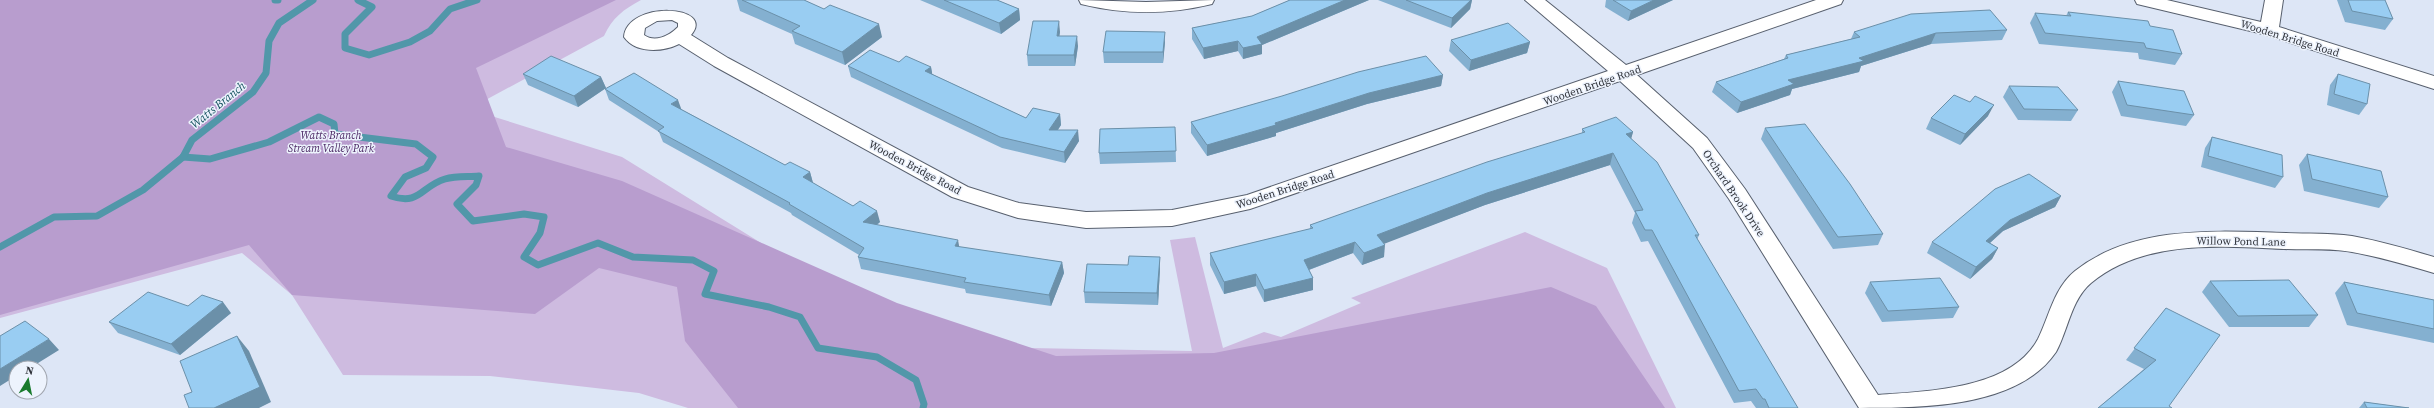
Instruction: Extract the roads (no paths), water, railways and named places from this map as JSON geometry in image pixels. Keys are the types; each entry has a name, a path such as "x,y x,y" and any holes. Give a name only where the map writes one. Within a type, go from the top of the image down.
{"street":[{"path":"1088,0 1113,7 1152,9 1175,8 1205,0"},
{"name":"Orchard Brook Drive","path":"1534,0 1624,74 1679,122 1719,167 1872,407"},
{"name":"Wooden Bridge Road","path":"680,36 720,62 960,192 1018,210 1086,220 1172,218 1250,202 1624,74 1834,0"},
{"name":"Wooden Bridge Road","path":"2144,0 2269,30 2434,83"},
{"path":"2269,30 2274,0"},
{"name":"Willow Pond Lane","path":"1872,407 1976,393 2004,382 2029,366 2046,347 2060,309 2081,278 2110,261 2145,248 2176,241 2210,238 2349,244 2393,253 2434,265"}],"waterway":[{"name":"Watts Branch","path":"183,157 192,140 253,92 266,73 269,41 279,23 313,0"},
{"name":"Watts Branch","path":"358,0 372,7 345,34 345,48 369,55 410,42 430,31 450,9 477,0"},
{"path":"183,157 210,159 269,142 319,117 334,124 335,134 416,144 433,157 426,168 405,177 391,196 408,199 415,197 437,182 445,179 479,176 476,185 457,204 473,221 524,214 544,217 540,233 524,257 538,265 598,243 633,257 693,260 714,271 705,294 769,307 800,317 818,348 877,357 916,380 924,404 923,408"},
{"name":"Watts Branch","path":"0,247 54,217 97,216 143,190 183,157"}],"park label":[{"name":"Watts Branch Stream Valley Park","path":"331,141"}]}
